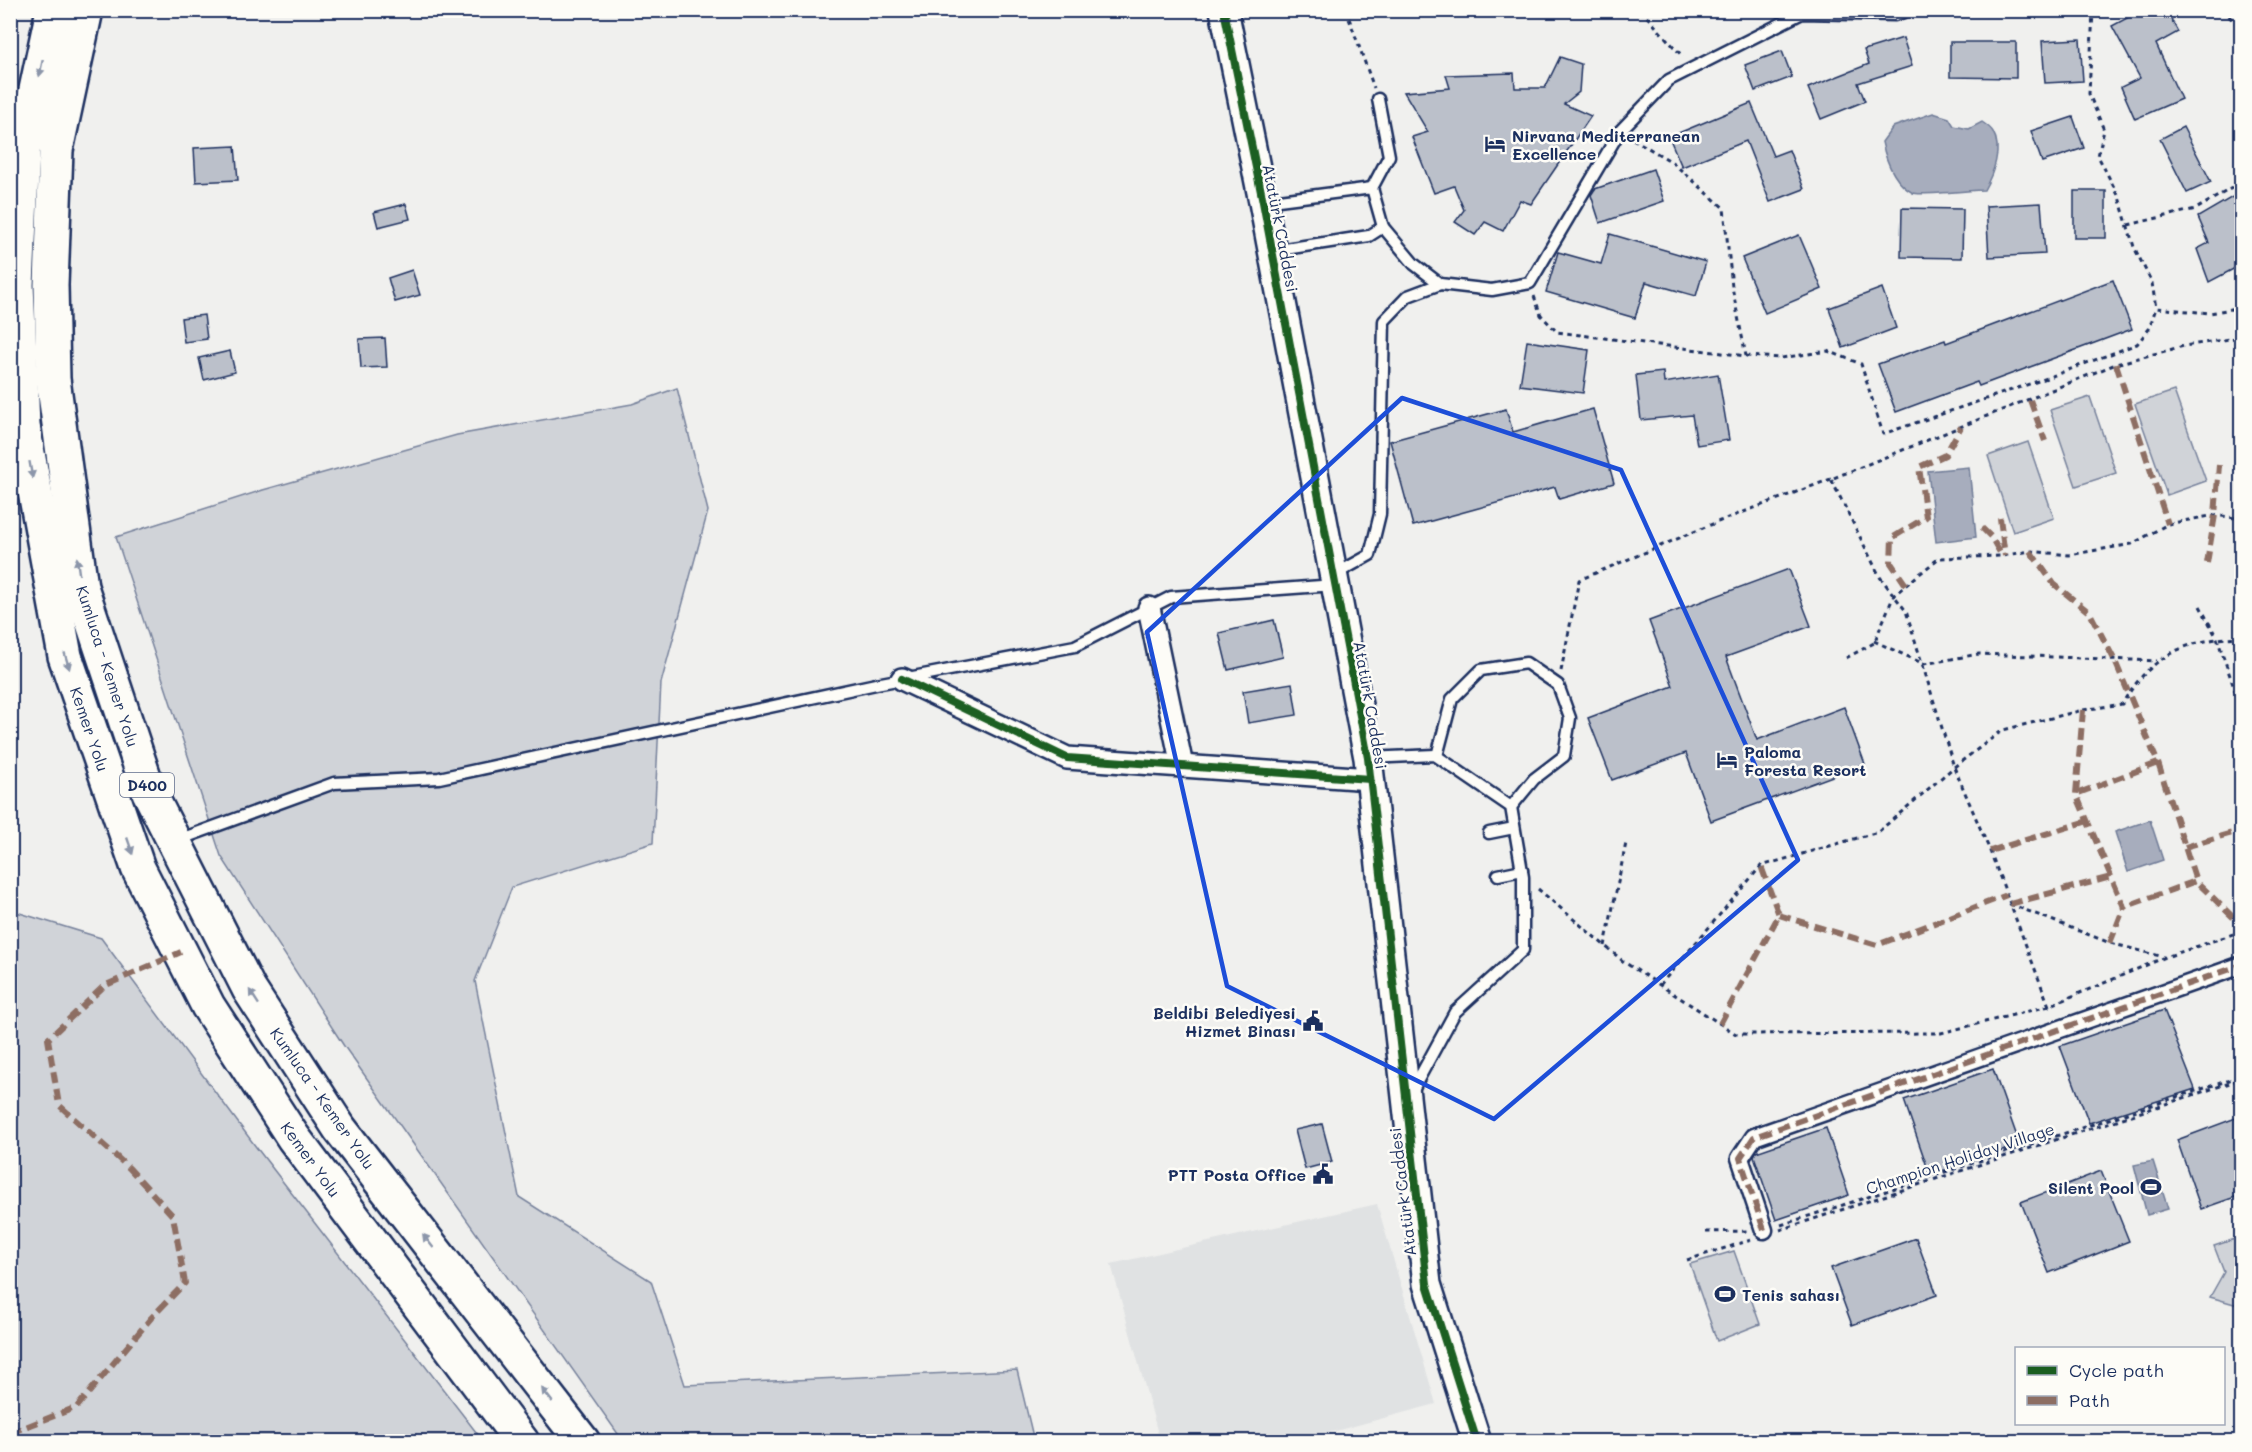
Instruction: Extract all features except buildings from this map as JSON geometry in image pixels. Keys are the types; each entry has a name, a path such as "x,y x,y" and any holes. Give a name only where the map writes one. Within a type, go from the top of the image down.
{"highway":[{"name":"Kemer Yolu","path":"53,10 23,151 17,285 23,426 65,656 138,868 208,1005 293,1137 522,1442"},
{"name":"Kumluca - Kemer Yolu","path":"86,10 56,150 51,285 53,379 81,587 149,792 249,989 340,1129 583,1442"}],"street":[{"name":"Atatürk Caddesi","path":"1224,10 1263,202 1369,768 1427,1284 1477,1442"},
{"path":"1149,608 1182,766"},
{"path":"902,679 1067,758 1182,766 1369,768"},
{"path":"1765,1233 1740,1158 1754,1137 2241,965"}],"lane":[{"path":"174,841 334,783 439,778 902,679 1075,646 1171,597 1335,580 1371,555 1380,514 1384,321 1408,296 1440,284 1492,290 1530,283 1620,131 1669,80 1802,13 1894,15 1910,10"},
{"path":"1378,99 1389,156 1372,188 1383,227 1414,264 1440,284"},
{"path":"1263,202 1372,188"},
{"path":"1272,251 1369,236 1383,227"},
{"path":"1406,1101 1455,1012 1523,950 1522,873 1511,807 1534,778 1564,756 1570,718 1558,685 1526,663 1481,670 1452,699 1437,756"},
{"path":"1369,768 1435,754 1511,807"},
{"path":"1490,833 1514,828"},
{"path":"1498,875 1522,873"}],"path":[{"path":"1346,10 1378,99"},
{"path":"1641,10 1692,67"},
{"path":"1530,283 1541,315 1557,332 1746,357 1781,358 1828,351 1861,364 1883,434 2047,378 2137,344 2149,329 2156,308 2152,283 2134,247 2119,197 2098,156 2104,130 2089,94 2093,10"},
{"path":"2222,10 2235,22 2241,33"},
{"path":"1620,131 1672,162 1724,208 1732,287 1746,357"},
{"path":"2128,225 2196,209 2241,182"},
{"path":"2156,308 2210,313 2241,307"},
{"path":"1558,685 1579,580 1720,521 1831,479 2116,364 2184,346 2241,337"},
{"path":"1831,479 1880,577 1906,611 1954,767 2049,1005"},
{"path":"1846,658 1875,641 1894,595 1939,558 2002,556 2030,551 2069,555 2132,544 2168,524 2215,515 2241,519"},
{"path":"2200,606 2217,638 2241,711"},
{"path":"1660,986 1761,866 1878,832 1954,767 2003,730 2083,710 2122,704 2157,661 2170,652 2217,638 2241,638"},
{"path":"1875,641 1924,664 1978,654 2157,661"},
{"path":"1605,946 1626,843"},
{"path":"1522,873 1624,962 1736,1034 1941,1033 2049,1005 2166,957 2241,931"},
{"path":"2010,904 2110,943 2166,957"}],"highlighted area":[{"path":"1402,398 1621,470 1798,860 1494,1119 1227,986 1147,632"}],"shaded area":[{"path":"677,388 708,511 661,683 653,843 512,887 475,981 519,1197 651,1281 685,1385 1017,1370 1034,1441 623,1441 344,1046 221,856 116,537 263,490 457,435 632,404"},
{"path":"2174,391 2206,481 2167,495 2135,404"},
{"path":"2090,397 2116,473 2076,486 2050,410"},
{"path":"2028,442 2054,518 2013,532 1988,456"},
{"path":"10,910 101,938 256,1147 483,1441 11,1441"},
{"path":"1377,1204 1436,1404 1298,1441 1160,1441 1111,1264"},
{"path":"2242,1237 2241,1306 2210,1297 2224,1272 2214,1246"},
{"name":"Tenis sahası","path":"1734,1251 1760,1324 1717,1341 1690,1264"}],"water":[{"path":"1933,113 1949,118 1954,126 1969,129 1982,122 1992,131 1996,139 1997,154 1991,177 1984,190 1918,194 1906,189 1896,177 1886,157 1882,142 1893,127"},
{"path":"1969,467 1976,537 1936,542 1928,471"},
{"path":"2150,820 2163,860 2128,872 2115,832"},
{"name":"Silent Pool","path":"2153,1161 2168,1209 2147,1215 2134,1165"}],"marked path":[{"path":"2116,364 2168,524"},
{"path":"2030,400 2045,441"},
{"path":"1906,585 1891,563 1892,538 1926,517 1919,467 1945,455 1961,427"},
{"path":"2207,563 2215,515 2219,465"},
{"path":"2000,518 2005,556"},
{"path":"1982,528 1991,537 2002,556"},
{"path":"2030,551 2054,584 2090,613 2115,661 2158,763 2076,794"},
{"path":"2083,710 2076,794 2124,907 2196,881 2242,926"},
{"path":"2158,763 2196,881"},
{"path":"1990,851 2088,821"},
{"path":"2185,847 2242,830"},
{"path":"1720,1024 1779,915 1761,866"},
{"path":"2010,904 2111,877"},
{"path":"1779,915 1877,945 2007,895"},
{"path":"2110,943 2124,907"},
{"path":"10,1433 77,1407 151,1318 185,1283 173,1216 129,1168 59,1105 48,1039 104,986 181,952"},
{"path":"1764,1230 1740,1158 1754,1137 2242,965"}],"cycle path":[{"path":"1224,10 1263,202 1368,758 1427,1284 1477,1442"},
{"path":"902,679 1067,758 1370,779"}],"place":[{"name":"Nirvana Mediterranean Excellence","path":"1495,144"},
{"name":"Paloma Foresta Resort","path":"1727,760"},
{"name":"Beldibi Belediyesi Hizmet Binası","path":"1313,1021"},
{"name":"PTT Posta Office","path":"1323,1174"},
{"name":"Silent Pool","path":"2151,1187"},
{"name":"Tenis sahası","path":"1725,1294"}]}
